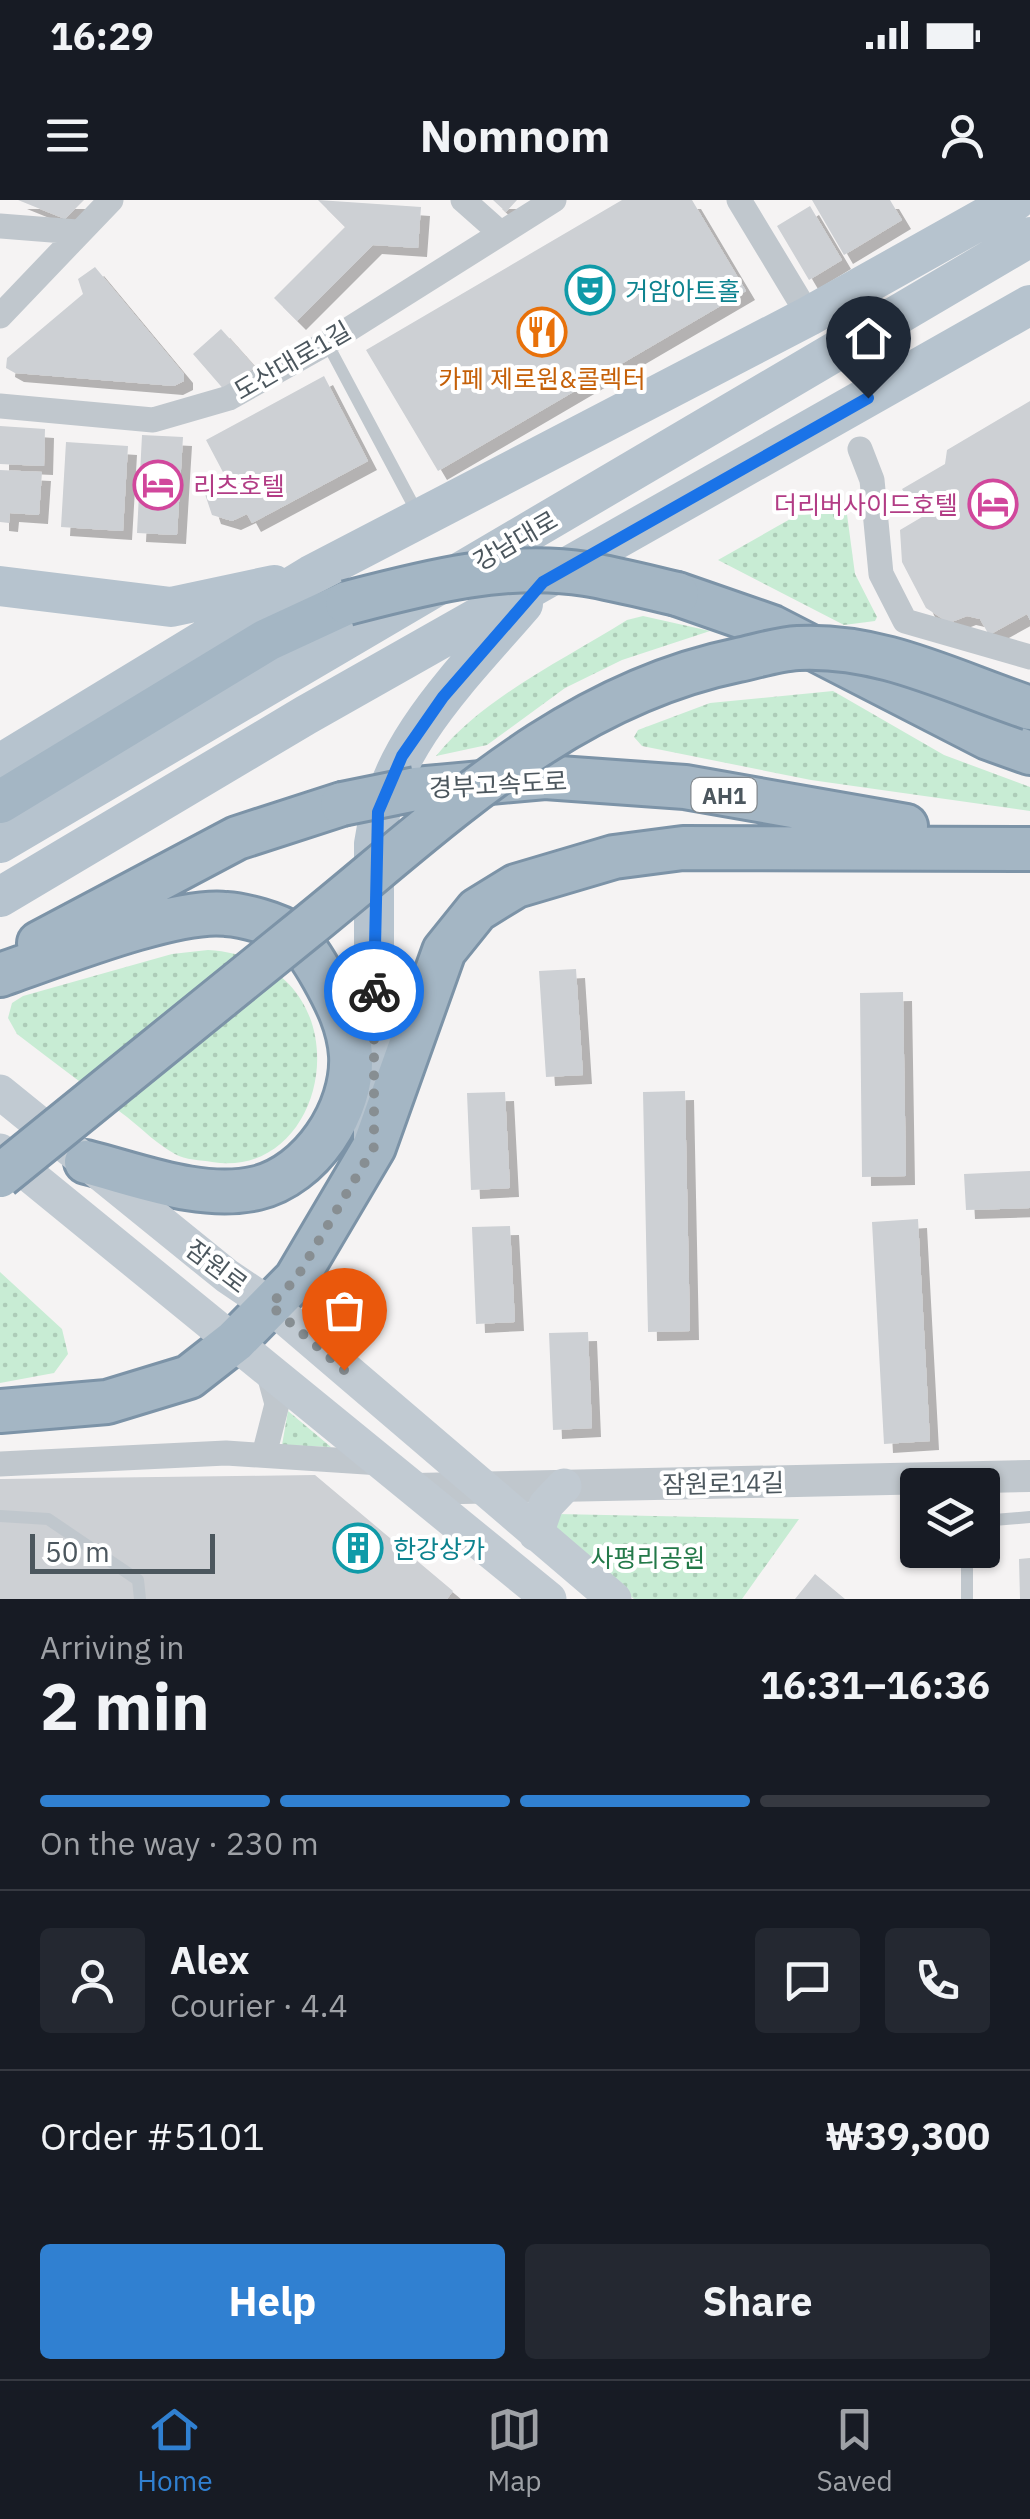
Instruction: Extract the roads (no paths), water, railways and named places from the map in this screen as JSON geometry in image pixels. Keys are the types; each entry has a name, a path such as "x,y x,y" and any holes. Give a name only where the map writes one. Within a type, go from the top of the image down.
{"highway":[{"path":"0,802 266,640 348,603 435,580 505,572 582,573 677,594 772,627 988,738 1030,754"},
{"path":"0,1176 476,791 570,722 632,690 693,669 796,648 814,648 868,651 934,669 1030,708"},
{"name":"경부고속도로","path":"0,966 190,860 238,838 342,804 416,789 546,777 684,787 1030,847"},
{"path":"0,1411 107,1402 189,1377 235,1341 296,1279 374,1147 444,950 476,910 526,881 614,857 684,848 1030,847"},
{"path":"0,975 107,939 194,916 226,914 290,934 315,963 342,1015 351,1058 348,1081 332,1124 295,1172 254,1189 230,1190 178,1186 86,1162"}],"main road":[{"path":"0,764 311,574 809,316 1016,200"},
{"name":"강남대로","path":"0,843 1030,237"},
{"name":"강남대로","path":"0,897 117,824 1030,306"},
{"path":"0,586 171,607 238,596 311,574"},
{"path":"374,1147 374,844 378,812 402,756 427,718 543,582"},
{"name":"잠원로","path":"0,1092 270,1305 614,1599"},
{"name":"잠원로","path":"0,1151 550,1599"},
{"path":"536,1534 546,1505 564,1486"}],"street":[{"path":"0,316 111,200"},
{"path":"463,200 498,231"},
{"name":"도산대로1길","path":"0,406 153,420 229,398 326,343 498,231 554,200"},
{"path":"739,200 809,316"},
{"path":"0,226 77,232"},
{"path":"860,449 872,480 881,574 905,620 1030,656"},
{"path":"264,1455 277,1404 268,1371"},
{"path":"0,1464 264,1455 381,1463"},
{"name":"잠원로14길","path":"415,1489 1030,1476"}],"lane":[{"path":"326,343 419,516"},
{"path":"0,1516 48,1519 138,1580 140,1599"},
{"path":"1000,1520 1030,1517"},
{"path":"967,1568 967,1599"}],"place":[{"name":"거암아트홀","path":"590,290"},
{"name":"카페 제로원&콜렉터","path":"542,332"},
{"name":"리츠호텔","path":"158,485"},
{"name":"더리버사이드호텔","path":"993,504"},
{"name":"한강상가","path":"358,1548"}],"park label":[{"name":"사평리공원","path":"648,1557"}]}
